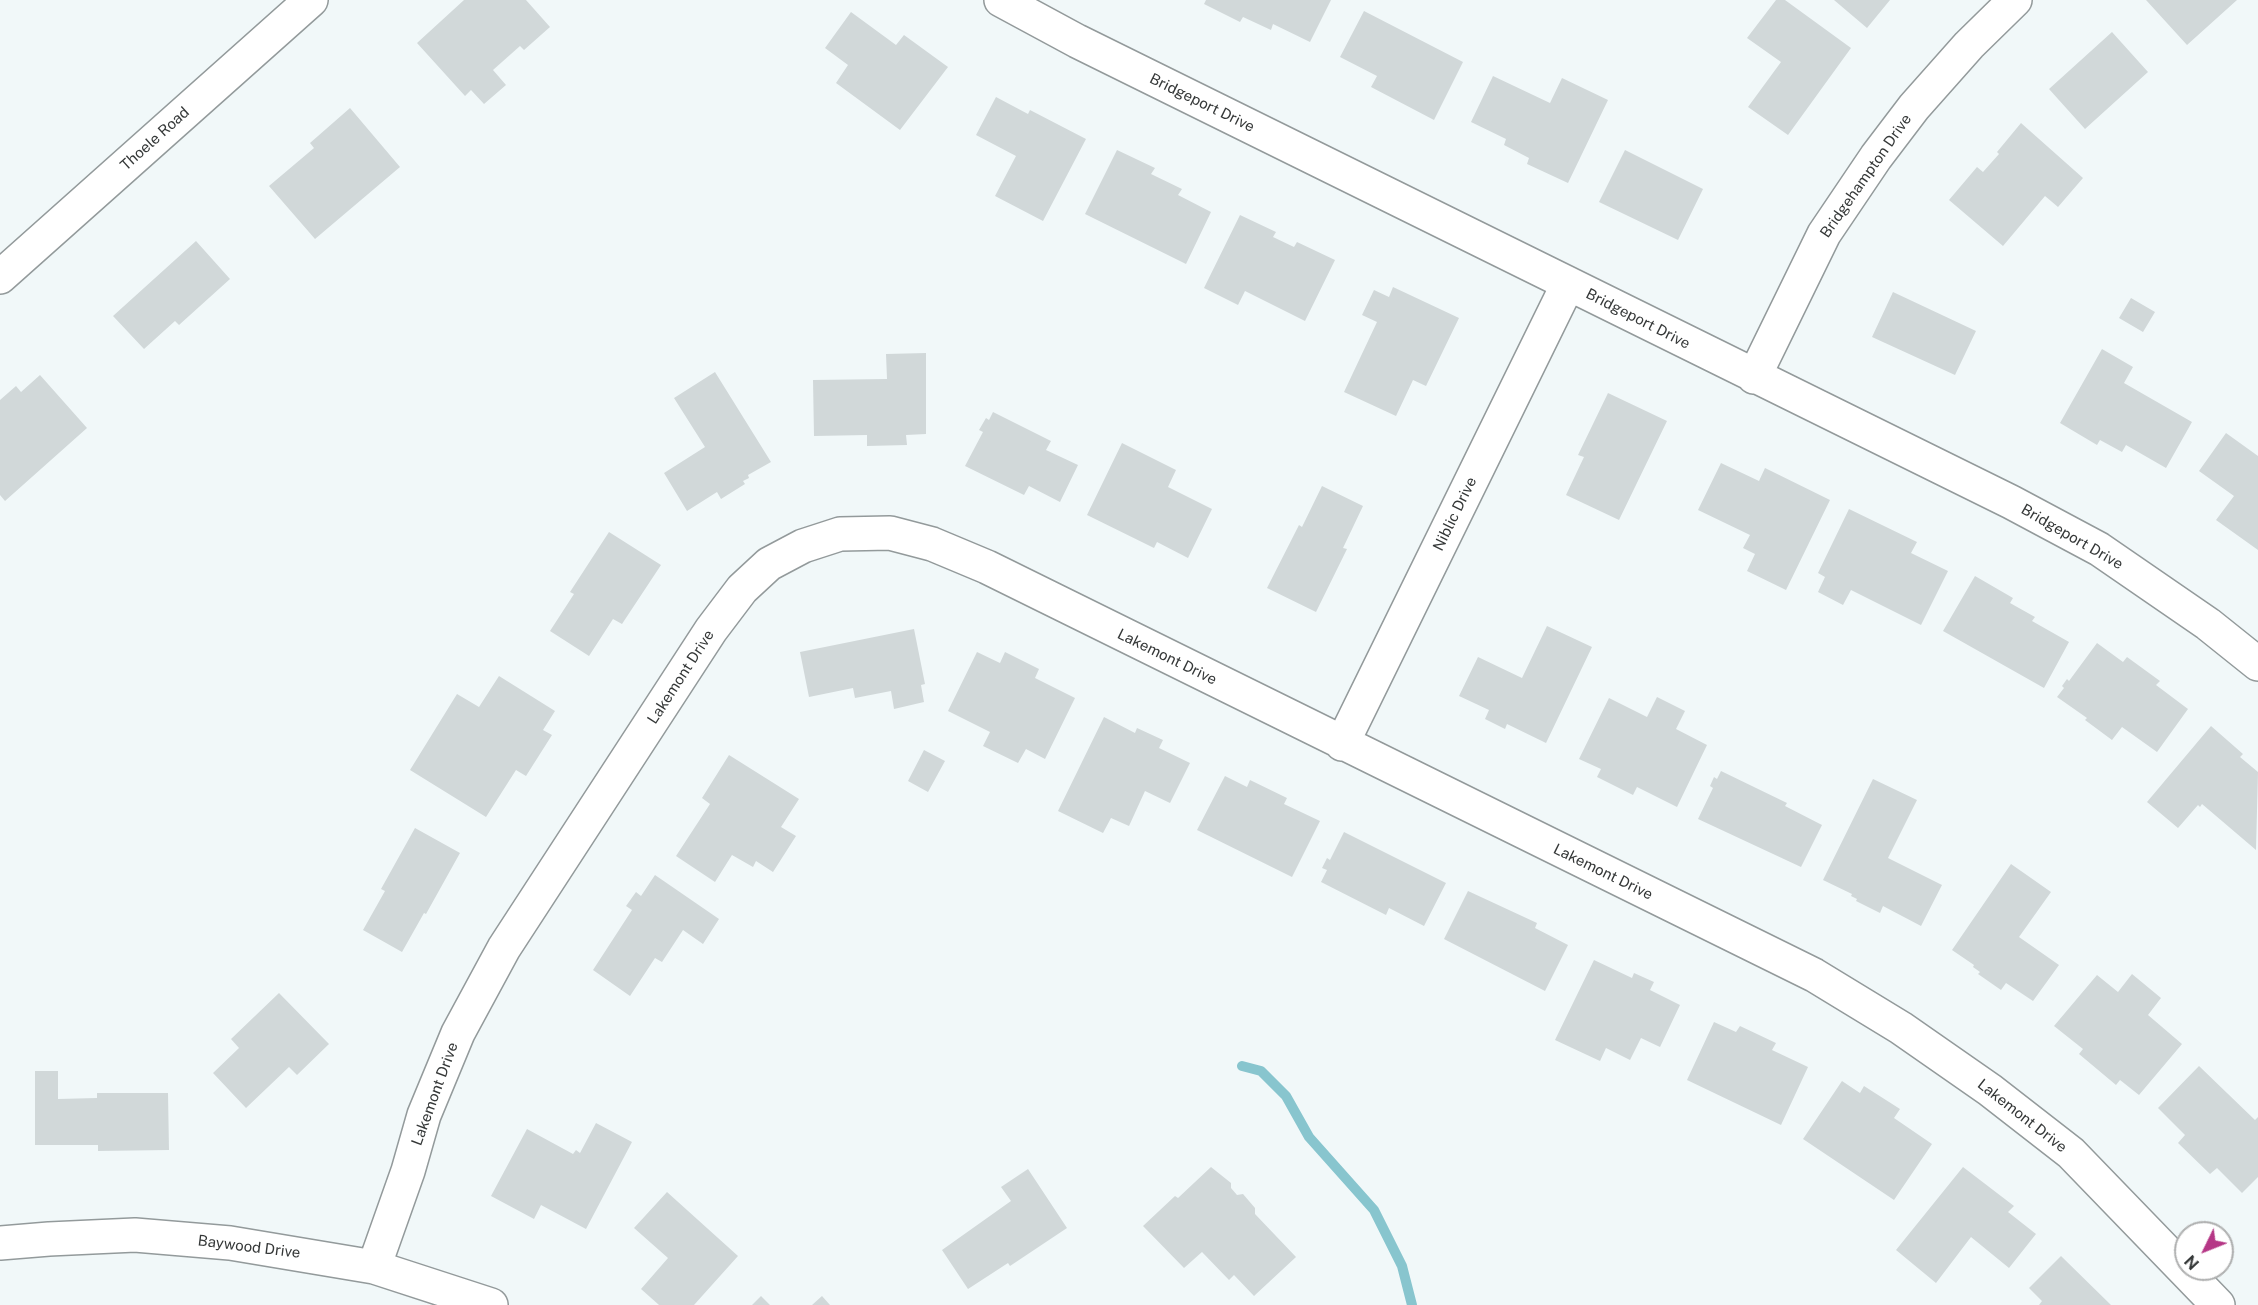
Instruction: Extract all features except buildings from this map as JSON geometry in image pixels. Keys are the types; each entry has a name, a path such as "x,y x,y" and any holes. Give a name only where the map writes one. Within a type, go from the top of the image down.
{"street":[{"name":"Thoele Road","path":"0,277 311,0"},
{"name":"Bridgeport Drive","path":"1001,0 1077,41 2001,497 2099,549 2208,624 2258,664"},
{"name":"Bridgehampton Drive","path":"1754,377 1824,234 1876,157 1937,80 2015,0"},
{"name":"Niblic Drive","path":"1342,744 1568,284"},
{"name":"Lakemont Drive","path":"374,1267 408,1172 424,1115 458,1033 504,948 711,630 742,589 769,564 778,559 803,546 840,534 890,533 932,544 987,567 1814,975 1900,1028 1990,1090 2071,1153 2218,1305"},
{"name":"Baywood Drive","path":"0,1243 135,1235 230,1243 374,1267 491,1305"}],"waterway":[{"path":"1242,1066 1261,1071 1286,1096 1309,1137 1374,1210 1402,1266 1412,1305"}]}
